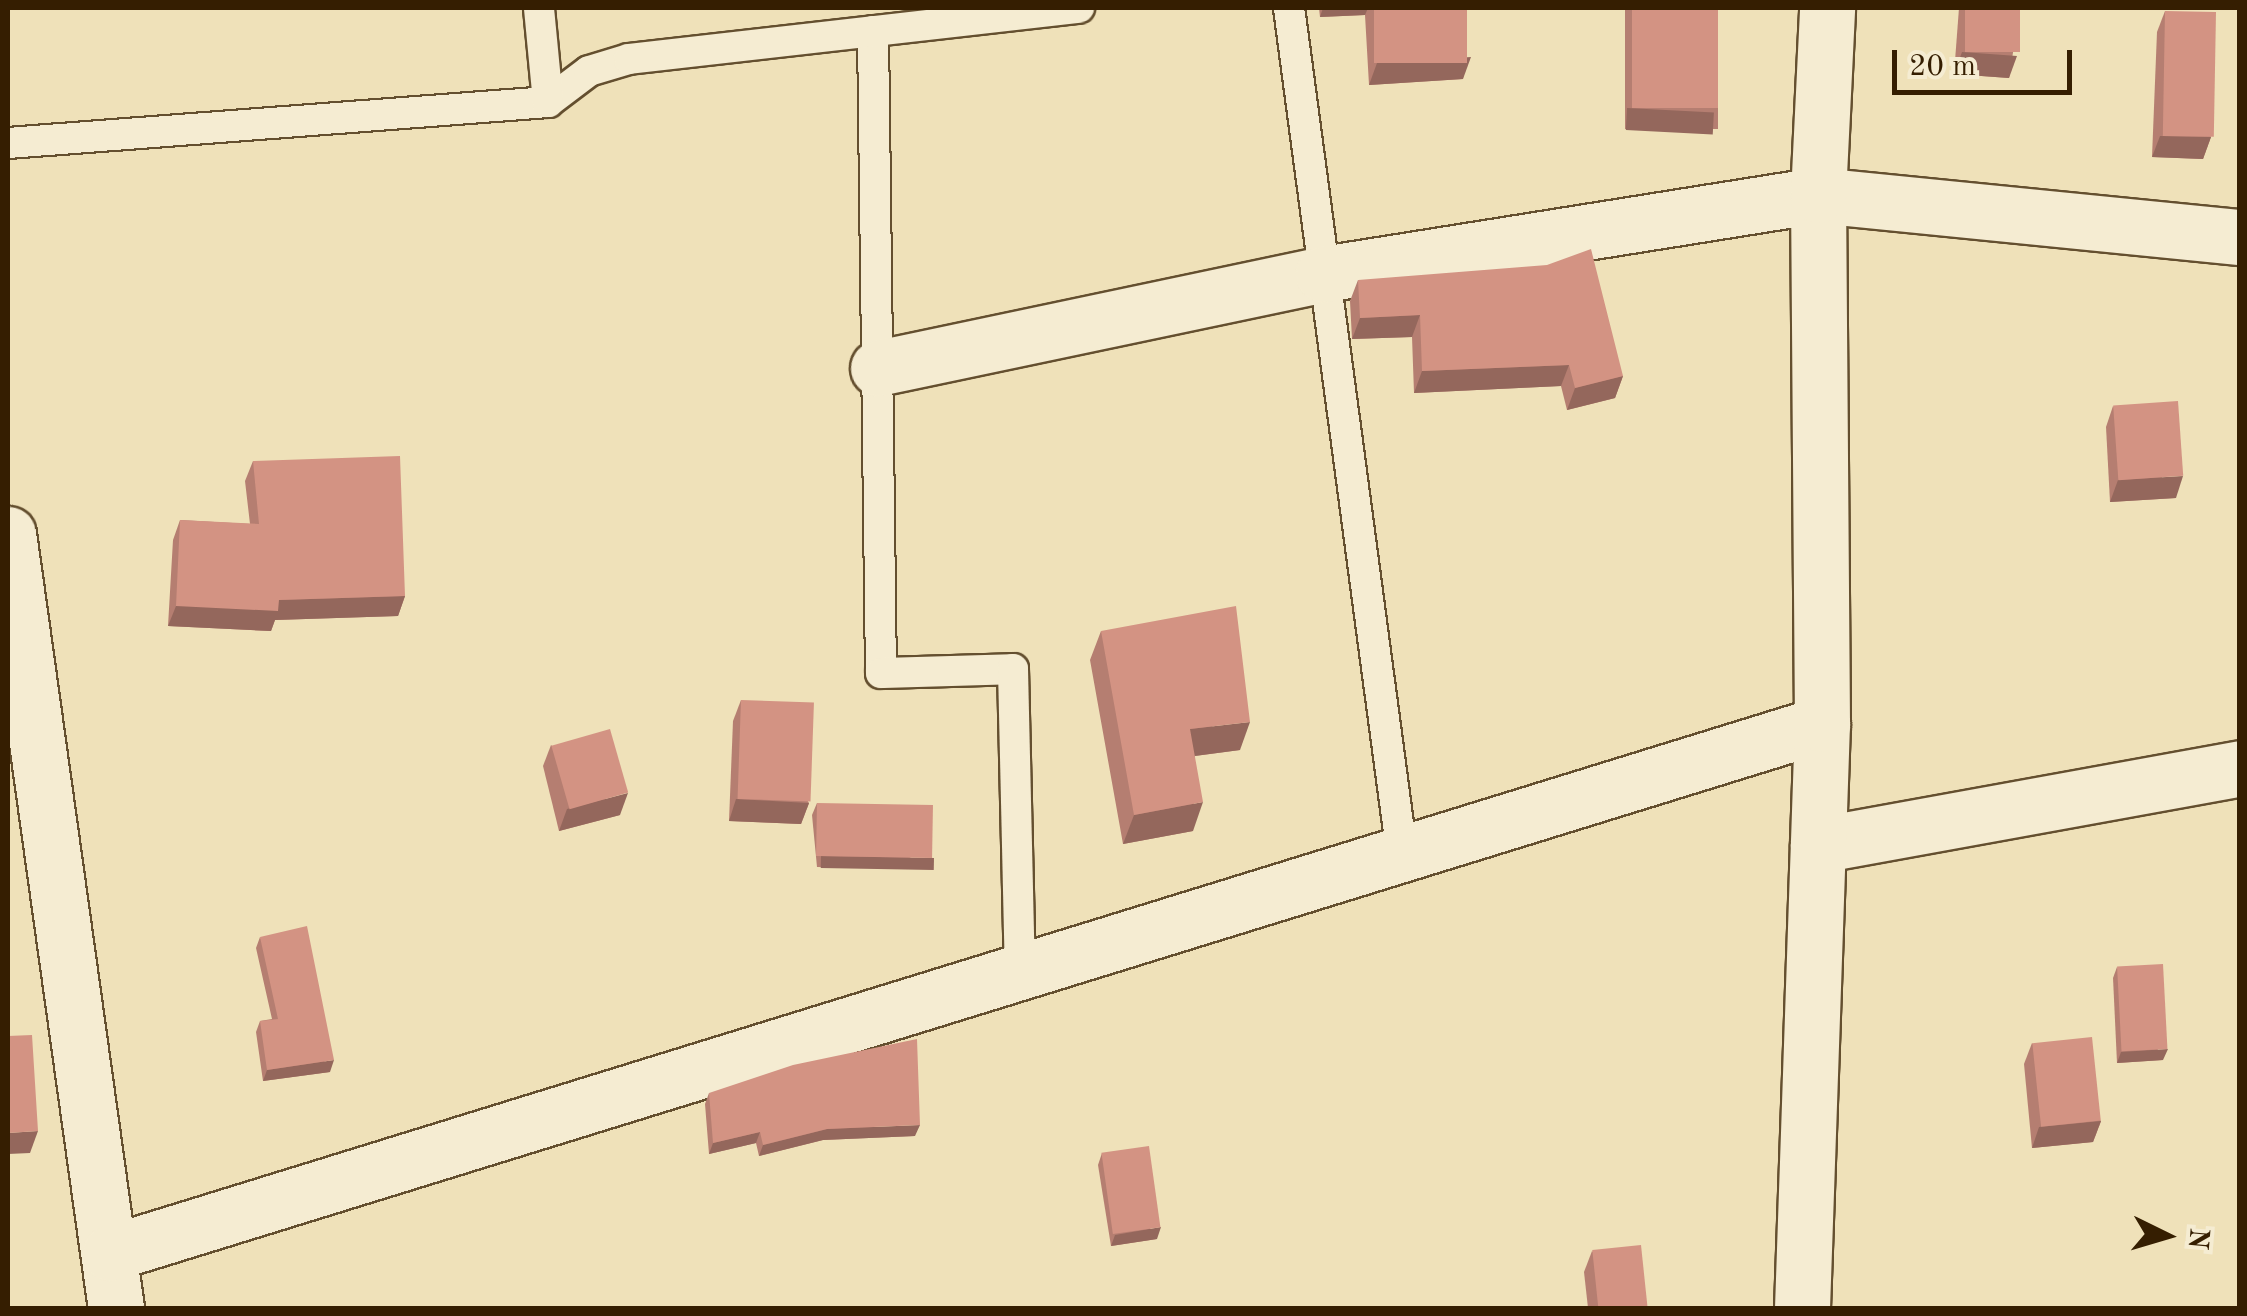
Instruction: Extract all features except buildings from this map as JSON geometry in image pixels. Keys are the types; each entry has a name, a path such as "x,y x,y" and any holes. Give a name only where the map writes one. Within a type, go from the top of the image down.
{"street":[{"path":"1802,1308 1822,724 1818,195 1826,8"},
{"path":"878,368 1324,274 1818,195 2240,237"},
{"path":"8,562 116,1308"},
{"path":"110,1252 1822,724"},
{"path":"1818,845 2240,768"}],"lane":[{"path":"539,8 548,102"},
{"path":"8,143 548,102 589,72 629,58 1079,8"},
{"path":"1289,8 1402,854"},
{"path":"873,31 881,673 1013,669 1020,972"}]}
